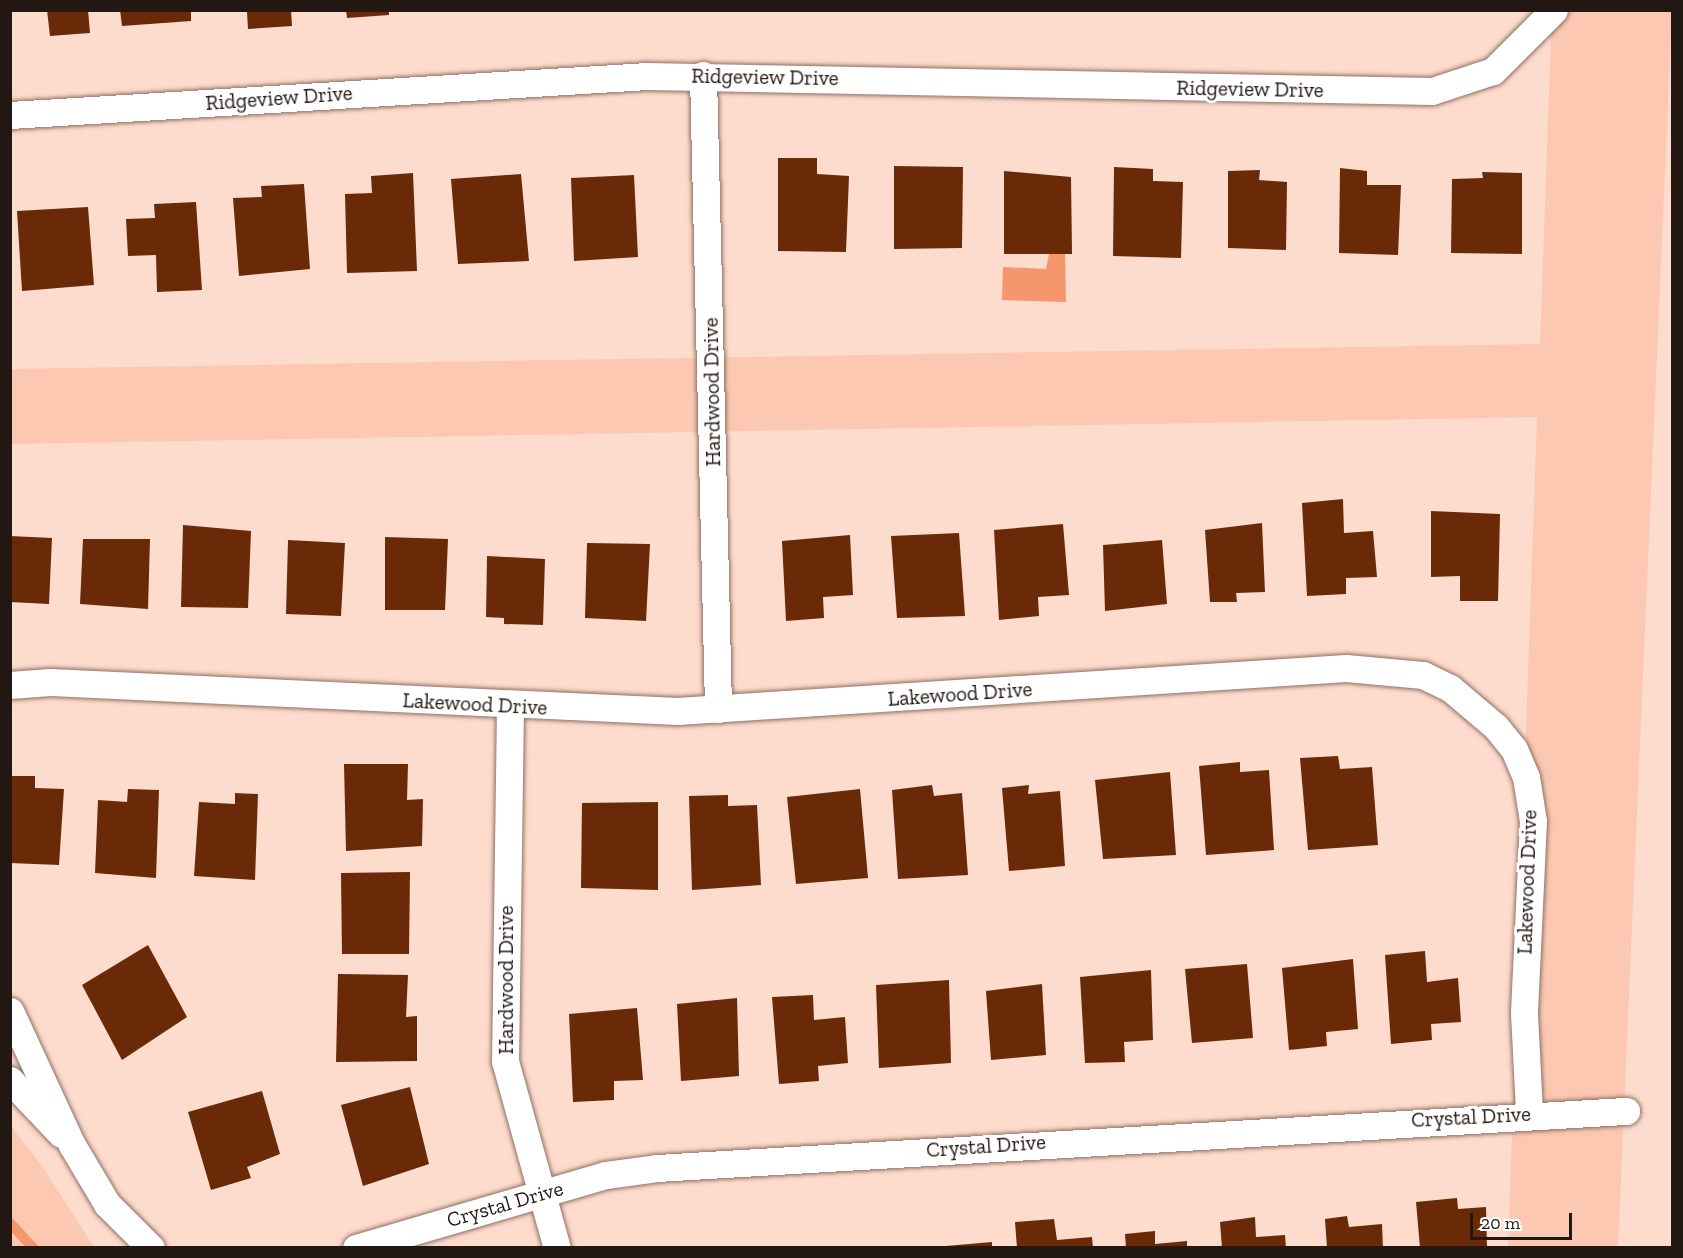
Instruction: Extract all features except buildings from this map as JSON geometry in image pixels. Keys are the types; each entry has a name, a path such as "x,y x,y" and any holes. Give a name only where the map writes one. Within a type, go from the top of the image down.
{"street":[{"name":"Ridgeview Drive","path":"10,115 703,75 1395,92 1464,84 1512,57 1554,10"},
{"name":"Hardwood Drive","path":"703,75 718,710"},
{"name":"Lakewood Drive","path":"10,685 50,682 510,706 718,710 1346,668 1387,668 1441,683 1496,727 1514,749 1526,777 1533,821 1524,1013 1529,1113"},
{"name":"Hardwood Drive","path":"510,706 502,1023 505,1061 556,1248"},
{"path":"10,1011 72,1145 107,1204 151,1248"},
{"path":"10,1080 72,1145"},
{"name":"Crystal Drive","path":"356,1248 542,1193 657,1168 1529,1113 1626,1111"}],"shaded area":[{"path":"1552,11 1672,11 1618,1247 1508,1247 1537,417 11,444 10,369 1540,344"},
{"path":"1065,253 1066,302 1002,300 1003,267 1046,269 1049,254"},
{"path":"10,1125 44,1169 94,1247 11,1247"}],"waterway":[{"path":"10,1223 33,1248"}]}
